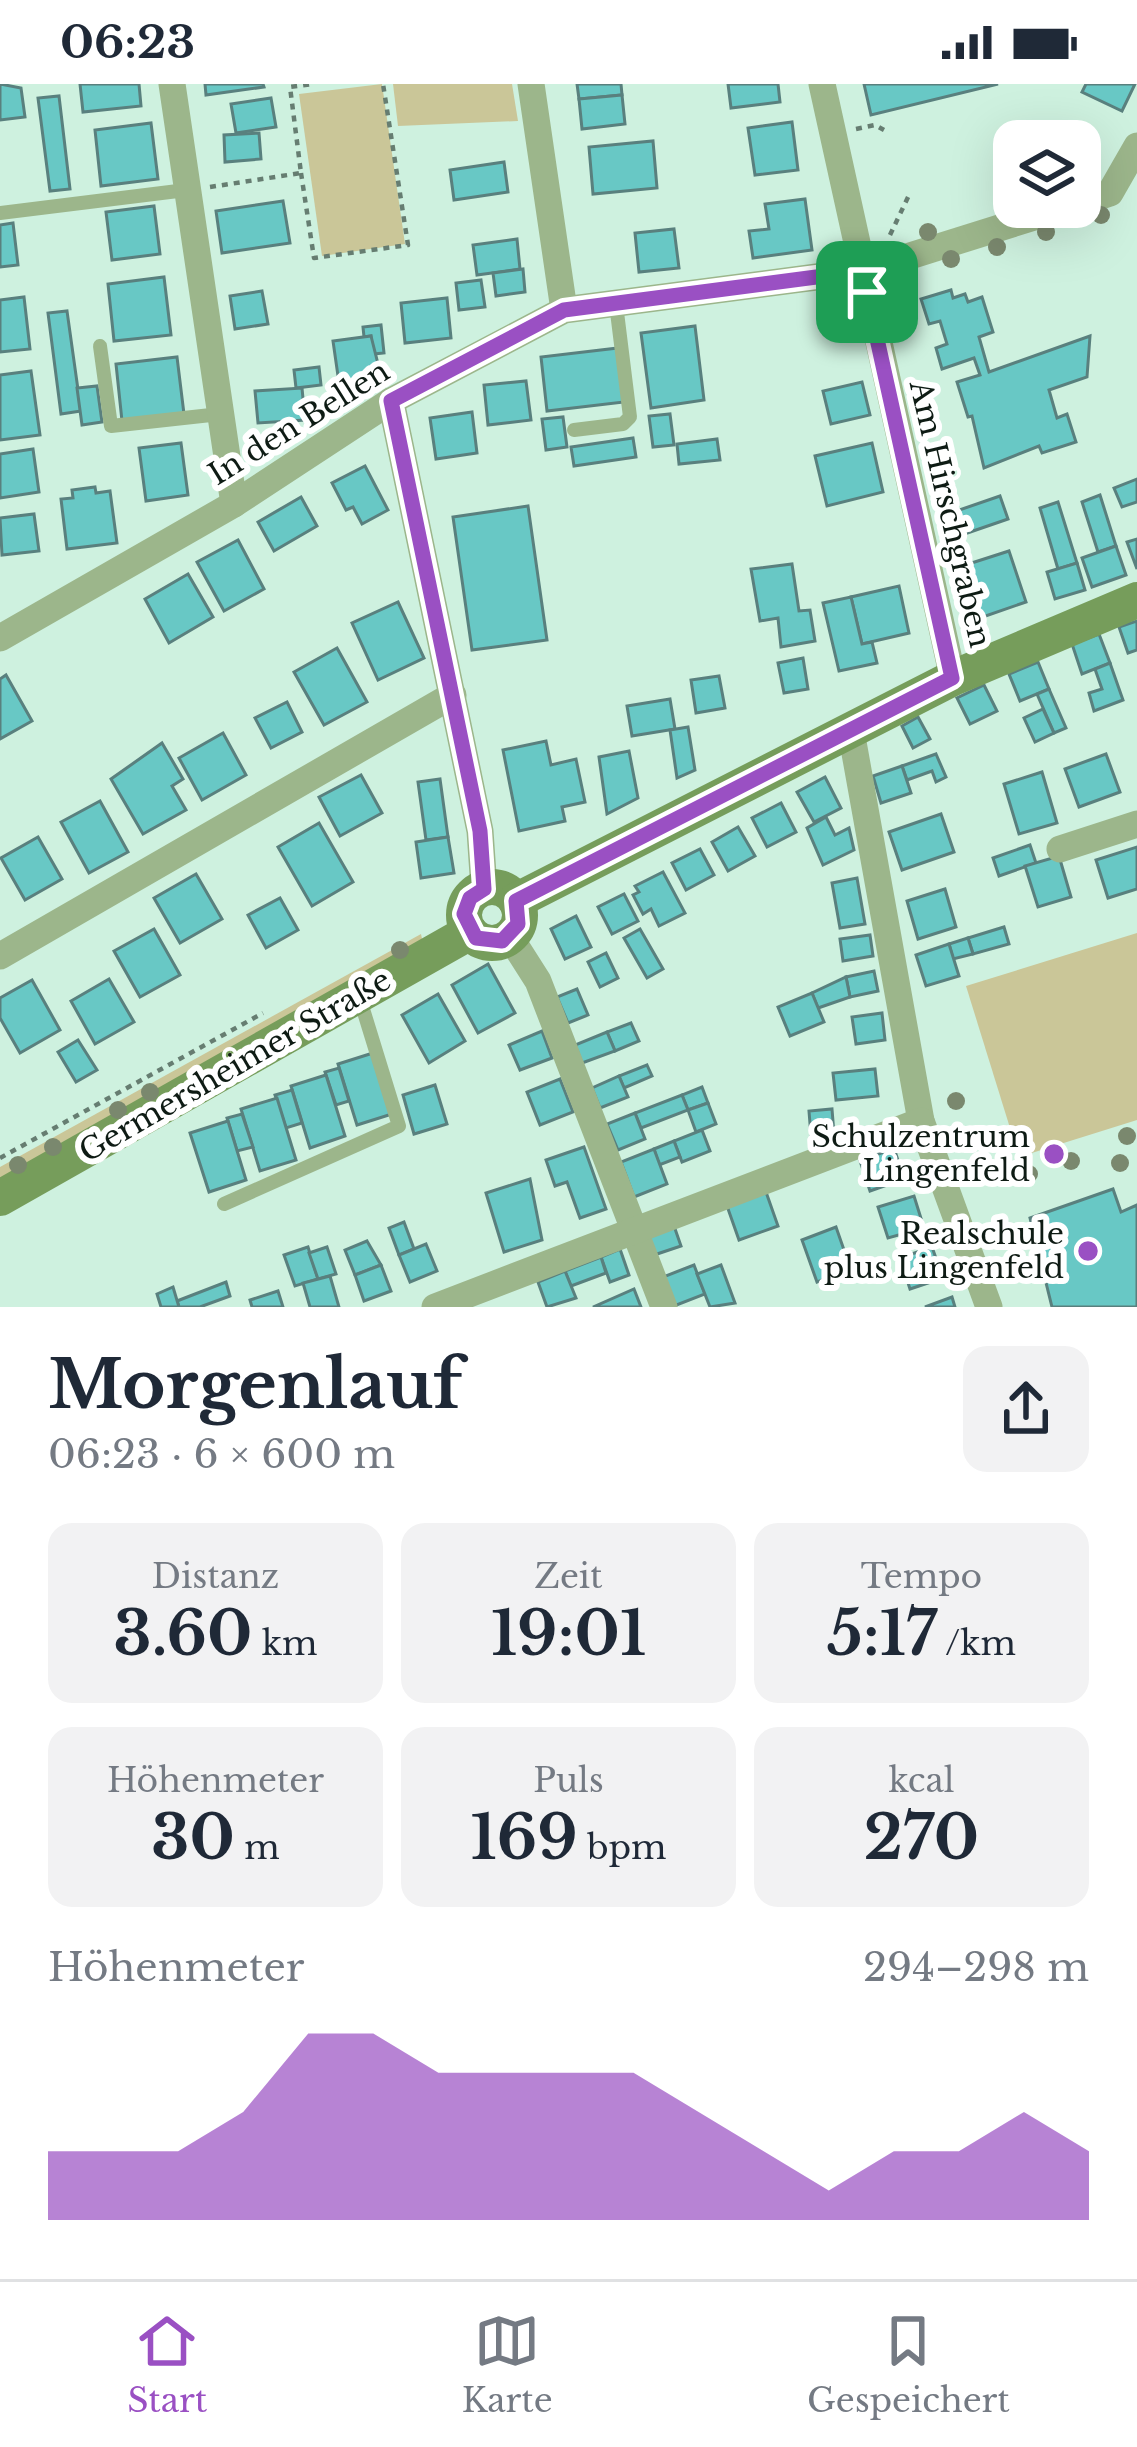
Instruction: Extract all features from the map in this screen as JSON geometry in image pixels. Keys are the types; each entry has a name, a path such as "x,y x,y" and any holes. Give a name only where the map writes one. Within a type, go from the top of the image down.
{"main road":[{"path":"503,909 952,678 1137,600"},
{"name":"Germersheimer Straße","path":"0,1198 470,932 494,943 503,909"}],"street":[{"path":"172,84 234,504"},
{"path":"531,84 564,310"},
{"name":"Am Hirschgraben","path":"822,84 868,269 952,678"},
{"path":"1101,196 1110,193 1137,146"},
{"name":"In den Bellen","path":"0,638 234,504 391,401 564,310 868,269 999,228"},
{"path":"391,401 480,831 503,909 538,981 664,1307"},
{"path":"0,956 453,695"},
{"path":"850,731 921,1121 988,1307"},
{"path":"1060,849 1137,824"},
{"path":"435,1307 921,1121"}],"lane":[{"path":"0,213 186,190"},
{"path":"574,430 623,424 630,417 616,304"},
{"path":"100,346 111,426 220,414"},
{"path":"224,1204 399,1126 359,996"}],"path":[{"path":"312,84 290,87 314,259 408,244 383,84"},
{"path":"186,190 301,173"},
{"path":"868,269 910,193"},
{"path":"0,1158 268,1010"}],"shaded area":[{"path":"382,84 405,244 322,256 299,94"},
{"path":"393,84 512,84 518,121 398,126"},
{"path":"1137,933 1137,1120 1019,1157 966,986"},
{"path":"421,934 424,948 0,1188 0,1167"}],"building":[{"path":"0,84 21,88 25,117 0,120"},
{"path":"80,84 139,84 141,106 83,112"},
{"path":"205,84 263,84 264,87 206,95"},
{"path":"577,84 621,84 622,95 579,99"},
{"path":"728,84 778,84 780,102 731,108"},
{"path":"864,84 998,84 871,115"},
{"path":"1086,84 1135,84 1122,111 1082,92"},
{"path":"622,95 625,124 582,129 579,99"},
{"path":"59,96 70,189 50,191 38,98"},
{"path":"271,98 276,127 236,133 231,104"},
{"path":"792,122 798,170 755,175 748,128"},
{"path":"151,123 158,179 101,186 95,130"},
{"path":"259,133 261,159 225,162 224,135"},
{"path":"653,141 657,188 593,194 589,147"},
{"path":"504,162 508,192 454,200 450,170"},
{"path":"805,199 812,250 753,258 749,231 769,229 765,204"},
{"path":"283,201 290,243 222,253 216,211"},
{"path":"154,206 160,254 112,260 106,212"},
{"path":"13,223 18,265 0,267 0,225"},
{"path":"674,229 679,268 639,272 635,233"},
{"path":"517,239 520,269 477,275 473,245"},
{"path":"523,269 525,292 496,296 493,273"},
{"path":"164,277 171,335 114,341 108,284"},
{"path":"481,280 485,307 459,310 456,283"},
{"path":"951,290 953,298 965,294 968,302 982,297 993,332 979,337 989,372 1090,336 1087,377 1049,390 1057,418 1067,414 1076,442 1042,453 1039,446 984,468 972,416 968,417 957,382 980,375 974,358 942,369 936,348 947,344 940,321 929,324 921,299"},
{"path":"262,291 268,324 235,329 230,296"},
{"path":"24,297 30,349 0,352 0,300"},
{"path":"447,298 451,338 405,343 401,303"},
{"path":"67,311 81,411 61,414 48,313"},
{"path":"381,325 384,353 373,354 371,336 364,337 363,327"},
{"path":"695,326 704,400 651,408 641,333"},
{"path":"371,336 382,380 340,390 333,341"},
{"path":"618,348 624,402 547,411 541,357"},
{"path":"177,357 184,414 122,421 116,364"},
{"path":"319,367 321,385 296,388 294,370"},
{"path":"31,371 40,435 0,440 0,375"},
{"path":"526,381 531,420 488,425 484,385"},
{"path":"862,382 870,415 831,424 823,391"},
{"path":"97,386 102,422 82,425 77,388"},
{"path":"302,388 305,420 258,423 255,391"},
{"path":"472,412 477,453 436,459 430,418"},
{"path":"670,414 674,445 653,447 649,416"},
{"path":"563,417 567,447 546,450 542,419"},
{"path":"633,438 636,457 574,466 571,447"},
{"path":"717,439 720,460 679,464 677,444"},
{"path":"181,443 188,495 146,501 139,448"},
{"path":"872,443 883,492 827,506 815,456"},
{"path":"33,449 39,492 0,498 0,454"},
{"path":"365,466 388,510 362,524 353,507 346,510 332,483"},
{"path":"1137,479 1137,502 1122,507 1114,488"},
{"path":"95,487 96,493 110,491 117,543 67,549 61,499 73,498 72,490"},
{"path":"1100,495 1116,546 1098,552 1082,502"},
{"path":"1000,496 1008,519 947,540 939,517"},
{"path":"301,497 317,526 274,551 258,522"},
{"path":"1058,502 1077,563 1058,569 1040,508"},
{"path":"528,506 547,640 472,650 453,517"},
{"path":"34,514 39,551 2,555 0,518"},
{"path":"1137,539 1137,569 1127,542"},
{"path":"238,540 264,589 224,611 197,562"},
{"path":"1116,546 1126,575 1092,587 1082,558"},
{"path":"1009,551 1026,602 974,620 956,568"},
{"path":"1077,563 1085,590 1055,599 1047,572"},
{"path":"792,564 799,611 810,610 815,641 781,647 778,618 760,621 751,569"},
{"path":"188,574 213,617 169,643 145,599"},
{"path":"899,586 909,633 862,644 851,597"},
{"path":"851,597 862,644 872,642 877,663 839,671 823,603"},
{"path":"398,602 424,658 378,680 352,623"},
{"path":"1137,621 1137,650 1128,653 1119,627"},
{"path":"1099,634 1110,663 1082,674 1072,644"},
{"path":"337,648 367,702 324,725 294,672"},
{"path":"803,658 808,689 784,693 778,663"},
{"path":"1038,662 1049,689 1020,701 1009,674"},
{"path":"1110,663 1123,700 1094,711 1089,693 1102,689 1095,669"},
{"path":"6,675 32,721 0,739 0,679"},
{"path":"719,676 725,708 696,713 691,680"},
{"path":"984,685 997,711 970,724 957,698"},
{"path":"1049,689 1066,728 1054,733 1037,694"},
{"path":"670,699 675,729 632,736 627,706"},
{"path":"287,702 302,732 271,748 255,718"},
{"path":"1043,709 1054,733 1035,742 1024,718"},
{"path":"918,717 930,739 913,748 902,726"},
{"path":"688,727 695,770 677,778 670,730"},
{"path":"223,733 246,775 202,800 179,758"},
{"path":"546,741 551,765 576,759 585,802 562,807 565,821 519,831 503,750"},
{"path":"162,743 183,779 172,786 186,810 143,834 111,779"},
{"path":"629,751 638,798 607,814 599,757"},
{"path":"936,754 946,777 936,782 932,771 907,780 902,766"},
{"path":"1106,754 1120,792 1079,807 1065,769"},
{"path":"902,766 911,793 881,803 873,776"},
{"path":"1042,772 1057,823 1019,834 1004,784"},
{"path":"361,775 382,813 340,836 319,797"},
{"path":"825,777 841,808 814,822 797,792"},
{"path":"440,779 448,837 426,840 418,782"},
{"path":"100,801 128,852 89,873 61,822"},
{"path":"781,803 796,832 767,847 752,818"},
{"path":"941,814 954,852 902,870 889,832"},
{"path":"826,817 835,835 849,828 854,850 823,865 807,828"},
{"path":"319,823 353,882 312,906 278,847"},
{"path":"738,827 755,856 728,871 712,842"},
{"path":"38,837 62,879 25,900 1,858"},
{"path":"448,837 454,873 421,878 416,842"},
{"path":"1030,845 1036,863 999,876 993,858"},
{"path":"1137,847 1137,889 1108,898 1096,860"},
{"path":"700,849 714,875 686,890 672,863"},
{"path":"1059,856 1071,897 1038,907 1025,866"},
{"path":"663,872 685,913 659,926 651,909 643,914 633,895 639,892 635,886"},
{"path":"196,874 222,919 180,943 154,898"},
{"path":"857,878 865,924 840,928 832,883"},
{"path":"945,889 956,927 918,939 907,901"},
{"path":"624,894 638,921 612,934 598,907"},
{"path":"280,898 298,930 266,948 248,915"},
{"path":"576,916 591,947 565,959 551,929"},
{"path":"1004,927 1009,944 973,954 968,938"},
{"path":"154,929 180,975 140,997 114,951"},
{"path":"640,929 663,969 647,978 624,938"},
{"path":"870,935 873,956 843,961 840,939"},
{"path":"968,938 973,954 953,959 949,944"},
{"path":"949,944 959,976 926,986 916,955"},
{"path":"606,953 618,978 600,987 588,962"},
{"path":"488,964 515,1013 478,1033 452,985"},
{"path":"874,971 878,991 850,997 846,977"},
{"path":"846,977 850,997 818,1008 812,993"},
{"path":"109,979 134,1022 95,1044 71,1001"},
{"path":"32,980 60,1030 20,1053 0,1018 0,998"},
{"path":"577,989 588,1015 568,1023 557,997"},
{"path":"812,993 824,1022 790,1036 778,1007"},
{"path":"438,994 465,1041 429,1063 402,1015"},
{"path":"882,1013 885,1040 856,1044 852,1017"},
{"path":"631,1023 639,1041 615,1051 607,1032"},
{"path":"542,1031 552,1058 520,1070 509,1045"},
{"path":"607,1032 615,1051 582,1063 575,1045"},
{"path":"78,1040 97,1070 76,1082 58,1052"},
{"path":"373,1053 392,1114 357,1125 338,1064"},
{"path":"647,1065 652,1076 624,1088 619,1076"},
{"path":"339,1068 349,1101 336,1105 325,1072"},
{"path":"875,1069 878,1096 836,1100 833,1073"},
{"path":"326,1075 345,1136 310,1148 291,1086"},
{"path":"619,1076 628,1097 600,1108 592,1088"},
{"path":"560,1079 573,1112 540,1125 527,1092"},
{"path":"435,1085 447,1124 414,1134 403,1095"},
{"path":"702,1087 708,1103 688,1110 682,1095"},
{"path":"292,1090 302,1123 286,1128 275,1095"},
{"path":"682,1095 688,1110 641,1128 635,1113"},
{"path":"277,1098 296,1160 260,1171 241,1109"},
{"path":"708,1103 716,1124 696,1132 688,1110"},
{"path":"832,1109 834,1134 811,1136 809,1111"},
{"path":"635,1113 645,1139 618,1150 607,1124"},
{"path":"242,1114 253,1147 237,1151 227,1118"},
{"path":"228,1121 246,1180 209,1192 190,1133"},
{"path":"702,1130 710,1151 682,1162 674,1141"},
{"path":"674,1141 680,1157 659,1165 654,1149"},
{"path":"584,1147 606,1209 580,1218 567,1182 555,1186 546,1160"},
{"path":"894,1148 904,1179 870,1191 860,1161"},
{"path":"654,1149 667,1184 634,1197 621,1162"},
{"path":"530,1179 542,1240 504,1252 486,1193"},
{"name":"Realschule plus Lingenfeld","path":"1113,1189 1121,1212 1137,1205 1137,1307 1052,1307 1030,1218"},
{"path":"766,1192 778,1226 739,1240 727,1206"},
{"path":"914,1196 924,1228 888,1238 878,1207"},
{"path":"404,1222 414,1249 399,1255 389,1228"},
{"path":"673,1223 681,1246 654,1255 646,1233"},
{"path":"836,1227 851,1270 817,1282 802,1240"},
{"path":"367,1241 381,1265 355,1275 345,1250"},
{"path":"426,1244 437,1271 410,1282 399,1255"},
{"path":"308,1247 318,1279 295,1286 284,1255"},
{"path":"327,1247 336,1274 318,1279 309,1253"},
{"path":"932,1247 943,1278 910,1289 900,1258"},
{"path":"620,1249 629,1275 610,1282 601,1257"},
{"path":"601,1257 606,1273 571,1286 565,1271"},
{"path":"381,1265 391,1291 364,1301 355,1275"},
{"path":"694,1265 705,1294 674,1306 663,1277"},
{"path":"721,1265 735,1303 710,1307 697,1274"},
{"path":"565,1271 576,1298 547,1307 538,1282"},
{"path":"330,1276 339,1307 310,1307 303,1283"},
{"path":"226,1282 230,1296 200,1307 179,1307 177,1301"},
{"path":"173,1287 179,1307 161,1307 157,1294"},
{"path":"634,1289 641,1307 593,1307"},
{"path":"278,1291 283,1307 252,1307 250,1300"},
{"path":"952,1297 955,1307 925,1307"}],"place":[{"name":"Schulzentrum Lingenfeld","path":"1054,1154"},
{"name":"Realschule plus Lingenfeld","path":"1088,1251"}],"route":[{"path":"862,271 867,292 952,678 516,901 520,916 510,937 494,943 476,938 464,914 470,898 484,889 480,831 391,401 564,310 862,271"}]}
